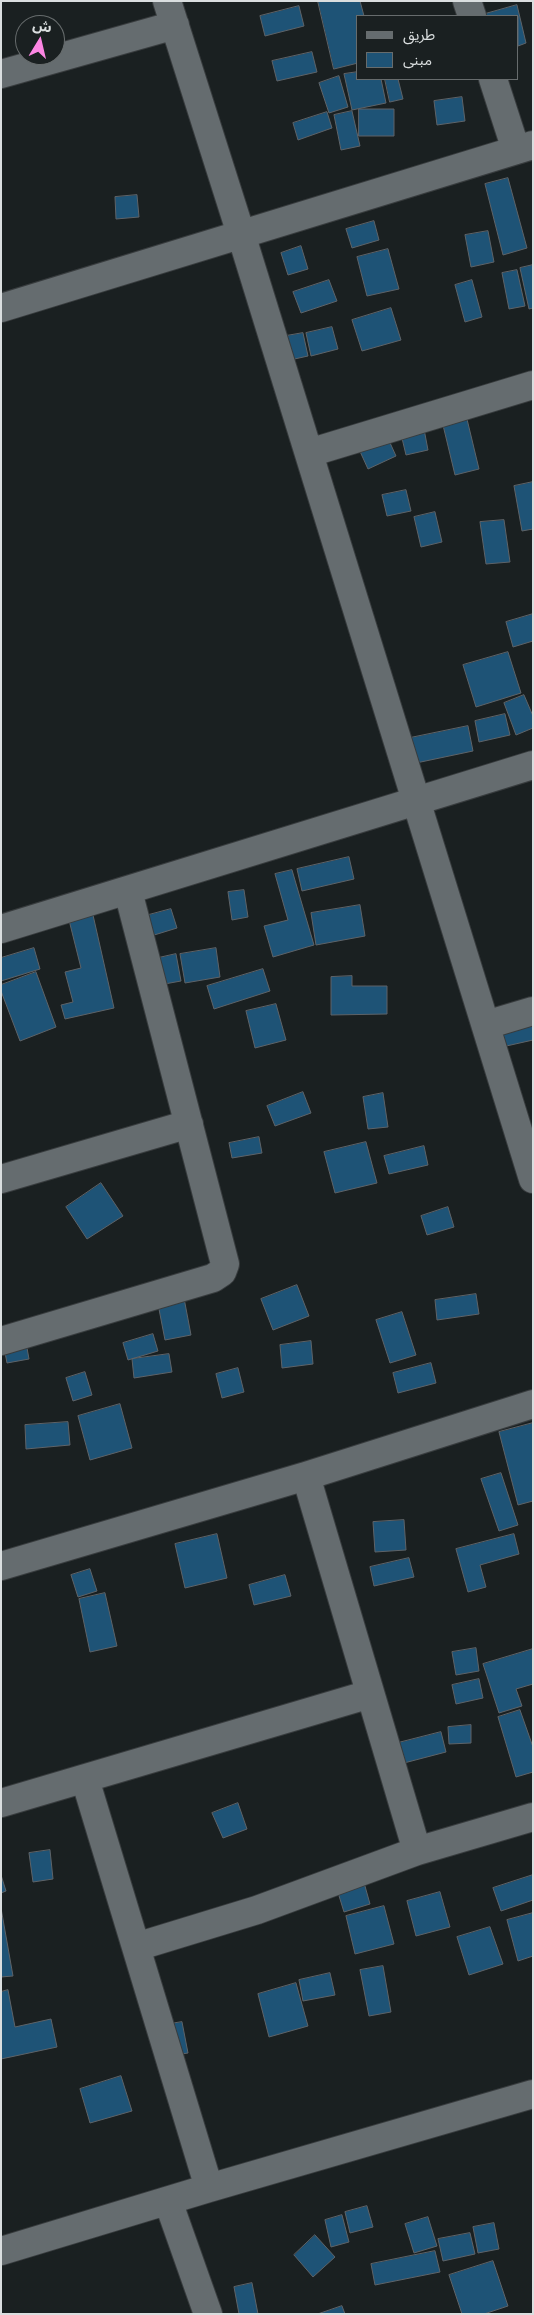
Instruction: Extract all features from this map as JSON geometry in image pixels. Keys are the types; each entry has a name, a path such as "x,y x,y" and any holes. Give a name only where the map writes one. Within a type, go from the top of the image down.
{"street":[{"path":"467,1 472,15"},
{"path":"1,74 171,13 533,1179"},
{"path":"1,308 524,147 492,80"},
{"path":"309,453 533,385"},
{"path":"1,929 533,765"},
{"path":"1,1342 213,1278 222,1272 225,1264 128,891"},
{"path":"486,1025 533,1011"},
{"path":"1,1179 188,1124"},
{"path":"1,1565 306,1476 533,1404"},
{"path":"306,1476 417,1852"},
{"path":"1,1804 370,1694"},
{"path":"85,1779 209,2188"},
{"path":"136,1947 257,1910 417,1852 533,1817"},
{"path":"1,2251 209,2188 533,2094"},
{"path":"168,2201 208,2314"}],"building":[{"path":"318,1 360,1 364,15 356,15 356,64 334,69"},
{"path":"517,5 526,43 519,46 519,15 481,15"},
{"path":"299,6 304,26 265,36 260,16"},
{"path":"312,52 317,72 277,81 272,61"},
{"path":"356,72 356,80 381,80 386,103 352,110 344,74"},
{"path":"339,76 348,107 329,113 319,83"},
{"path":"385,80 398,80 403,99 390,102"},
{"path":"462,97 465,121 437,125 434,101"},
{"path":"359,109 394,109 394,136 359,136"},
{"path":"352,111 360,146 341,150 334,115"},
{"path":"327,112 332,128 298,140 293,123"},
{"path":"508,178 527,248 503,255 485,184"},
{"path":"137,195 139,217 116,219 115,197"},
{"path":"374,221 379,240 352,248 346,229"},
{"path":"488,231 494,262 471,267 465,235"},
{"path":"301,246 308,269 288,275 281,253"},
{"path":"388,249 399,289 367,296 357,257"},
{"path":"533,265 533,308 529,309 520,268"},
{"path":"517,270 525,306 509,309 502,273"},
{"path":"329,280 337,301 301,313 293,292"},
{"path":"472,280 482,317 465,322 455,285"},
{"path":"391,308 401,340 362,351 352,320"},
{"path":"332,327 338,349 311,356 306,333"},
{"path":"303,333 308,356 290,360 286,336"},
{"path":"466,415 479,469 455,475 442,421"},
{"path":"424,429 428,450 406,455 401,434"},
{"path":"386,434 396,456 368,469 358,447"},
{"path":"533,482 533,529 522,531 514,486"},
{"path":"406,490 411,511 387,516 382,495"},
{"path":"435,512 442,542 421,547 414,517"},
{"path":"504,520 510,562 486,564 480,522"},
{"path":"533,614 533,641 513,647 506,622"},
{"path":"508,652 521,693 476,707 463,665"},
{"path":"524,695 533,716 533,728 516,735 504,703"},
{"path":"505,714 510,735 479,742 475,721"},
{"path":"468,726 473,751 416,763 410,738"},
{"path":"349,857 354,879 302,891 297,869"},
{"path":"292,870 314,945 273,957 264,926 288,920 275,874"},
{"path":"244,890 248,917 232,920 228,892"},
{"path":"360,905 365,936 316,945 311,913"},
{"path":"171,909 177,928 151,936 145,916"},
{"path":"93,915 114,1008 65,1019 61,1005 73,1002 65,972 81,968 69,920"},
{"path":"34,948 40,969 1,981 1,958"},
{"path":"216,948 220,977 185,983 180,954"},
{"path":"176,954 181,981 159,985 154,959"},
{"path":"263,969 270,991 214,1009 207,986"},
{"path":"36,972 56,1027 20,1041 1,991 1,985"},
{"path":"352,976 352,986 387,986 387,1014 331,1015 331,977"},
{"path":"276,1004 286,1040 255,1048 246,1011"},
{"path":"533,1018 533,1040 493,1049 488,1029"},
{"path":"303,1092 311,1113 275,1126 267,1106"},
{"path":"383,1093 388,1127 368,1129 363,1097"},
{"path":"259,1137 262,1153 232,1158 229,1143"},
{"path":"366,1142 377,1183 335,1193 324,1152"},
{"path":"424,1146 428,1165 389,1174 384,1156"},
{"path":"101,1183 123,1216 87,1239 66,1207"},
{"path":"448,1207 454,1227 427,1235 421,1216"},
{"path":"297,1285 309,1316 273,1330 261,1299"},
{"path":"476,1294 479,1314 437,1320 435,1300"},
{"path":"184,1298 191,1335 165,1340 158,1304"},
{"path":"402,1312 416,1355 390,1363 376,1320"},
{"path":"153,1334 158,1351 128,1360 123,1343"},
{"path":"25,1337 29,1359 7,1363 3,1342"},
{"path":"311,1341 313,1364 282,1368 280,1345"},
{"path":"169,1354 172,1372 134,1378 132,1359"},
{"path":"431,1363 436,1383 398,1393 393,1373"},
{"path":"238,1368 244,1392 222,1398 216,1374"},
{"path":"85,1372 92,1395 73,1401 66,1378"},
{"path":"120,1404 132,1448 90,1460 78,1416"},
{"path":"68,1422 70,1445 26,1449 25,1425"},
{"path":"533,1423 533,1501 518,1505 499,1432"},
{"path":"501,1473 518,1525 499,1531 481,1479"},
{"path":"404,1520 406,1550 375,1552 373,1522"},
{"path":"217,1534 227,1578 185,1588 175,1544"},
{"path":"514,1534 519,1554 480,1565 486,1587 468,1592 456,1549"},
{"path":"409,1558 414,1577 374,1586 370,1567"},
{"path":"90,1569 97,1591 78,1597 71,1575"},
{"path":"285,1575 291,1596 254,1605 249,1585"},
{"path":"105,1593 117,1646 90,1652 79,1599"},
{"path":"476,1648 479,1671 456,1675 452,1652"},
{"path":"533,1649 533,1684 516,1689 522,1706 499,1713 483,1664"},
{"path":"479,1679 483,1698 456,1704 452,1685"},
{"path":"520,1710 533,1747 533,1772 516,1777 498,1717"},
{"path":"471,1725 471,1743 449,1744 448,1727"},
{"path":"441,1732 446,1752 404,1763 398,1743"},
{"path":"238,1803 247,1829 223,1838 212,1813"},
{"path":"50,1850 53,1879 33,1882 29,1853"},
{"path":"1,1875 6,1891 1,1893"},
{"path":"533,1875 533,1900 501,1911 493,1888"},
{"path":"363,1879 370,1904 344,1912 336,1886"},
{"path":"440,1892 450,1927 416,1936 407,1901"},
{"path":"384,1906 394,1944 355,1954 346,1916"},
{"path":"1,1908 13,1976 1,1977"},
{"path":"533,1913 533,1956 518,1961 507,1920"},
{"path":"490,1927 503,1964 469,1975 457,1937"},
{"path":"383,1966 391,2012 369,2016 360,1970"},
{"path":"330,1973 335,1995 303,2001 299,1980"},
{"path":"296,1983 308,2026 269,2037 258,1994"},
{"path":"8,1990 15,2027 51,2019 57,2047 1,2059 1,1992"},
{"path":"182,2022 188,2053 163,2057 158,2026"},
{"path":"121,2076 132,2111 90,2123 80,2089"},
{"path":"367,2206 373,2227 350,2233 345,2212"},
{"path":"342,2215 349,2242 331,2247 325,2220"},
{"path":"428,2217 437,2246 414,2253 405,2224"},
{"path":"494,2223 499,2249 478,2253 473,2227"},
{"path":"470,2233 475,2254 443,2261 438,2239"},
{"path":"315,2235 335,2257 313,2277 294,2255"},
{"path":"435,2251 440,2272 375,2285 371,2264"},
{"path":"493,2261 508,2306 484,2314 462,2314 449,2275"},
{"path":"252,2283 258,2314 239,2314 234,2287"},
{"path":"342,2306 345,2314 318,2314"}]}
